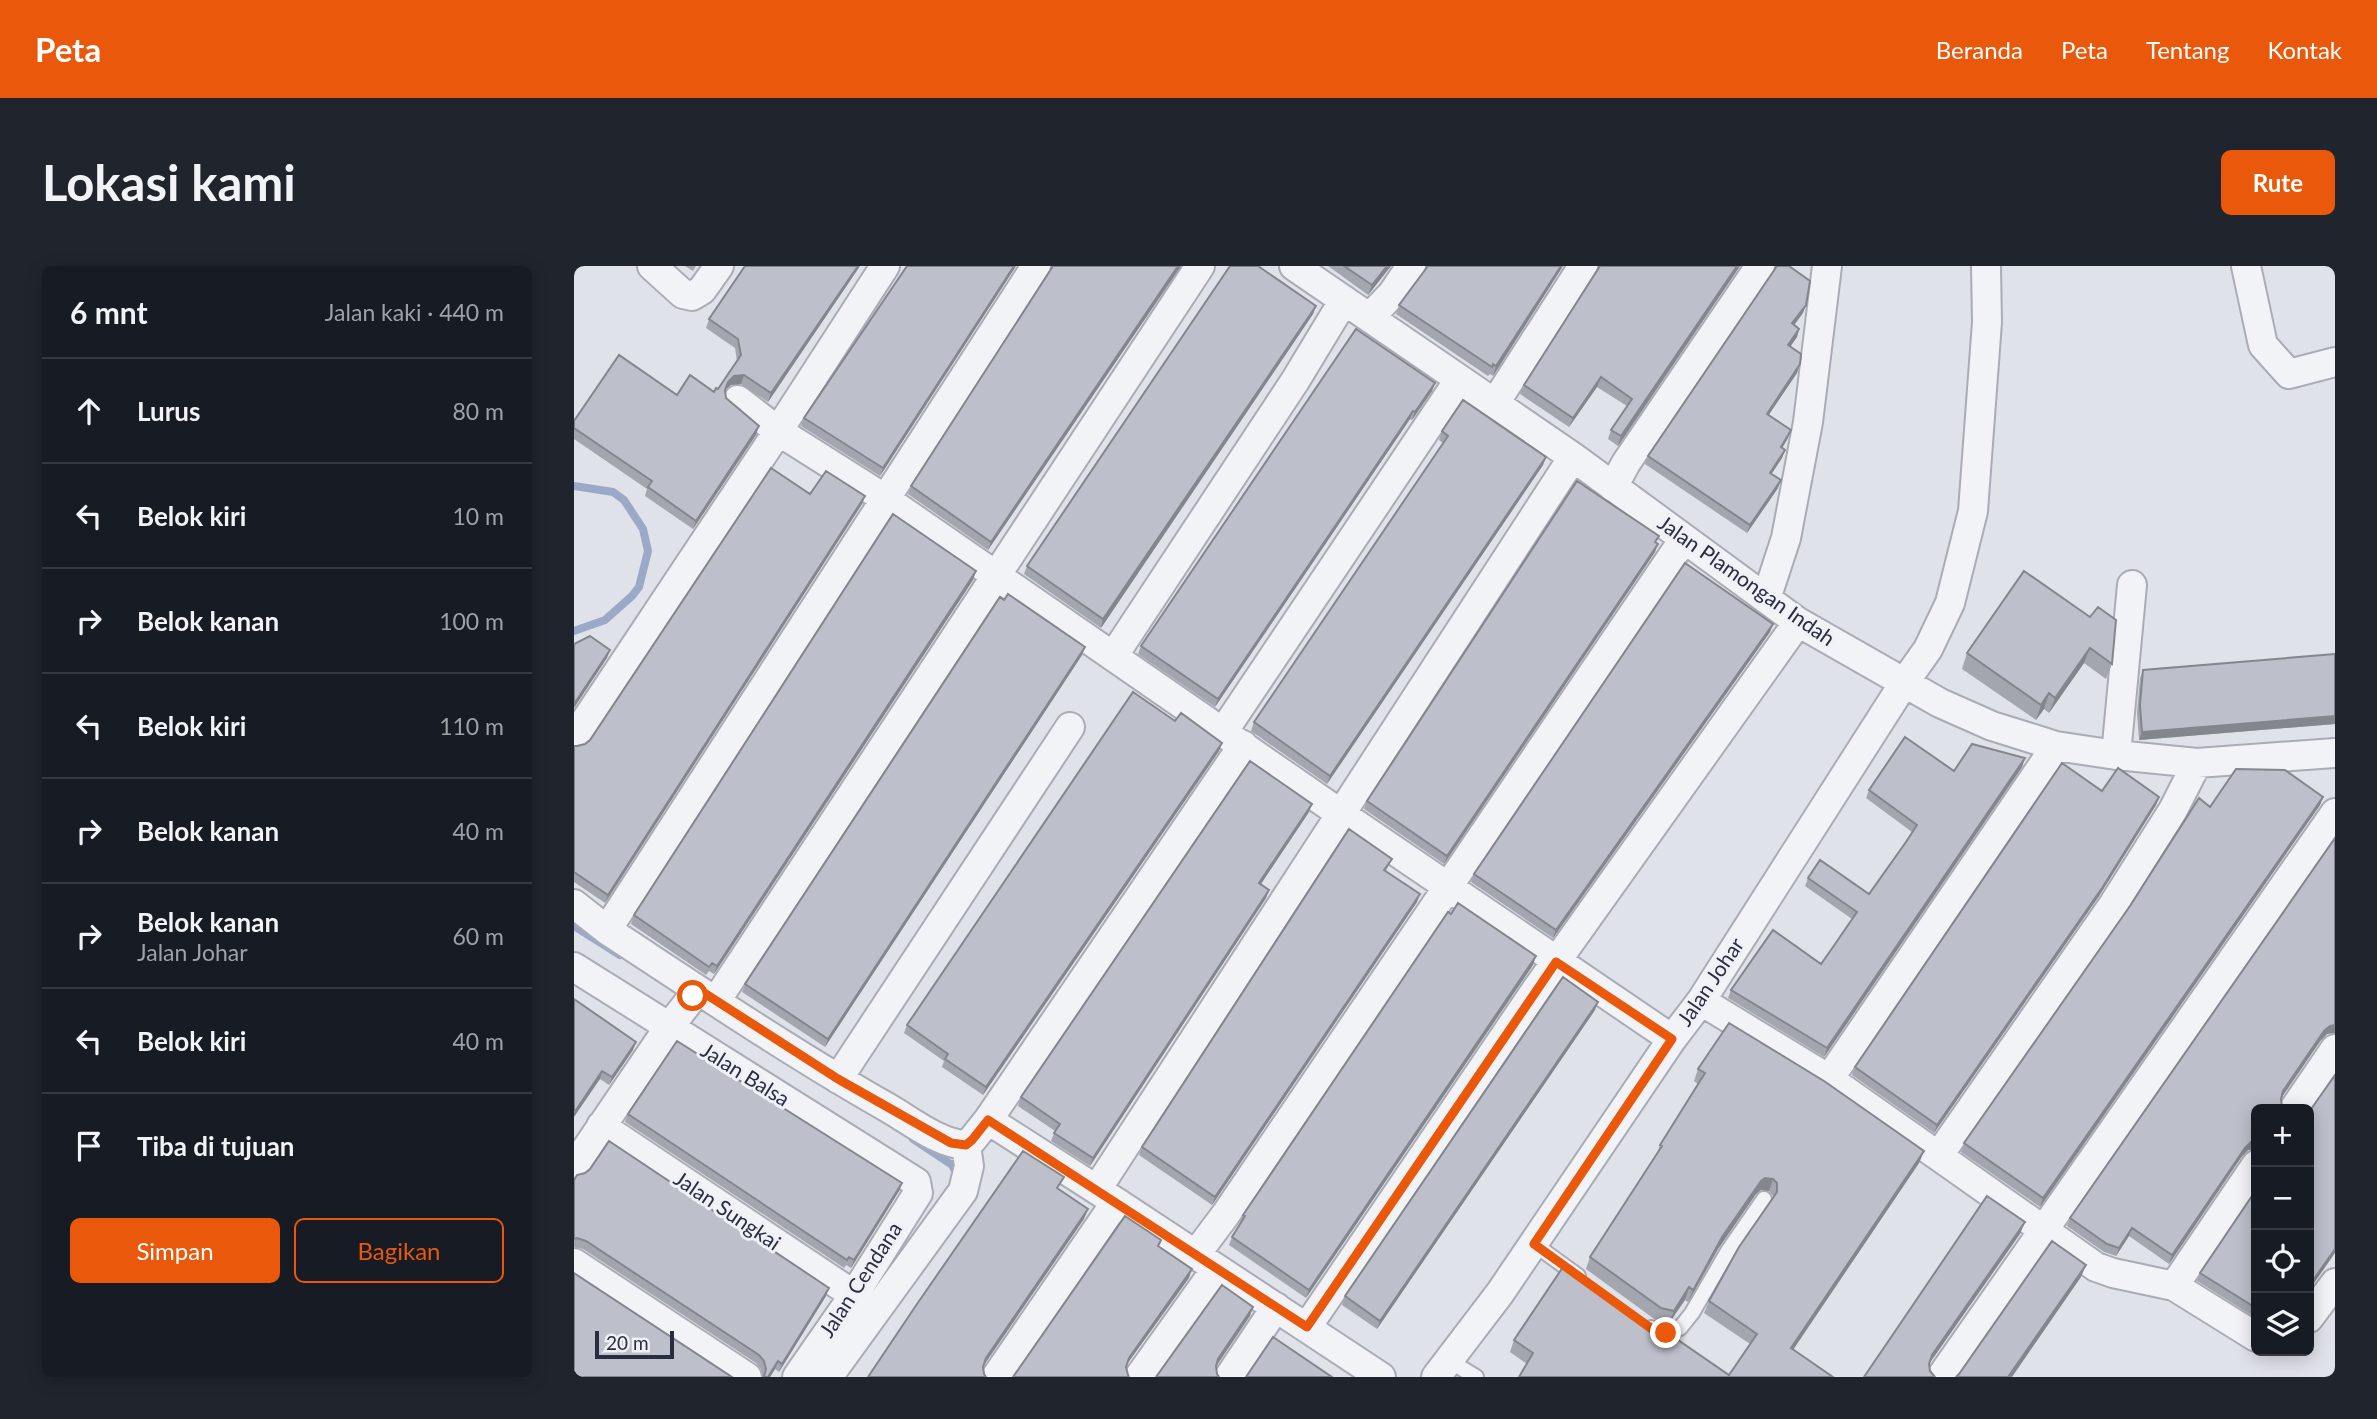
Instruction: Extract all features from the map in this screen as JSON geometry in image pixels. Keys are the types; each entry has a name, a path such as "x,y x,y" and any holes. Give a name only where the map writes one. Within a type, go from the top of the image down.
{"street":[{"path":"652,266 683,294 692,296 702,290 719,266"},
{"path":"574,738 885,266"},
{"path":"607,930 1036,266"},
{"path":"574,1167 671,1024 702,995 997,575 1200,266"},
{"name":"Jalan Plamongan Indah","path":"1294,266 1573,457 1798,622 1940,703 1992,726 2056,746 2116,755 2197,763 2335,753"},
{"path":"1370,317 1392,294 1411,266"},
{"path":"1495,403 1583,266"},
{"path":"1613,487 1626,463 1760,266"},
{"path":"1766,599 1786,538 1806,435 1827,266"},
{"name":"Jalan Johar","path":"1442,1369 1500,1293 1672,1039 1701,1001 1904,682 1928,649 1950,603 1973,511 1987,322 1986,266"},
{"path":"2246,266 2263,345 2289,374 2335,362"},
{"path":"1114,655 1296,381 1343,300"},
{"path":"574,904 702,995 838,1079 951,1143 966,1145 988,1120 1233,739 1459,380"},
{"path":"738,400 778,431 884,498 1556,962 1672,1039"},
{"path":"996,1377 1341,814 1573,457"},
{"path":"1139,1377 1206,1261 1234,1203 1684,539"},
{"path":"2116,755 2132,585"},
{"path":"1307,1327 1556,962 1798,622"},
{"path":"838,1079 1070,727"},
{"path":"1829,1079 2056,746"},
{"path":"1939,1155 2113,905 2173,810 2197,763"},
{"path":"1941,1377 2335,813"},
{"name":"Jalan Balsa","path":"574,967 671,1024 916,1182"},
{"path":"1701,1001 1829,1079 2096,1267 2126,1277 2174,1286 2251,1334"},
{"path":"2297,1104 2335,1049"},
{"path":"988,1120 1107,1195 1381,1377"},
{"name":"Jalan Sungkai","path":"601,1126 854,1295"},
{"path":"828,1377 963,1191 969,1166 966,1145"},
{"path":"2174,1286 2255,1167"},
{"name":"Jalan Cendana","path":"797,1377 854,1295 918,1192 916,1182"},
{"path":"574,1263 747,1377"},
{"path":"2314,1311 2335,1283"},
{"path":"1229,1377 1276,1307"}],"lane":[{"path":"1641,1321 1660,1332 1672,1332 1680,1328 1692,1314 1728,1251 1764,1199"},
{"path":"1534,1244 1585,1281"},
{"path":"1442,1369 1476,1377"}],"building":[{"path":"745,266 858,266 771,393 744,375 734,376 728,382 726,398 759,426 696,521 648,487 652,481 574,428 574,421 619,355 677,395 690,375 714,392 718,389 741,355 738,339 709,319"},
{"path":"907,266 1014,266 883,468 804,418"},
{"path":"1053,266 1178,266 991,542 911,486"},
{"path":"1230,266 1258,266 1316,306 1103,619 1027,566"},
{"path":"1344,266 1387,266 1372,285"},
{"path":"1428,266 1561,266 1496,366 1493,364 1492,367 1399,305"},
{"path":"1600,266 1737,266 1621,436 1611,430 1632,399 1601,377 1573,418 1524,385"},
{"path":"1777,266 1789,266 1810,281 1806,305 1792,323 1799,329 1788,345 1801,354 1800,364 1767,414 1791,430 1781,447 1785,450 1770,473 1781,480 1750,525 1648,456"},
{"path":"1356,329 1435,383 1415,412 1413,411 1218,699 1141,646"},
{"path":"1463,400 1546,457 1330,776 1254,722 1448,436 1442,431"},
{"path":"771,468 810,494 826,471 865,496 608,895 574,872 574,746 590,740"},
{"path":"1577,481 1659,536 1655,542 1658,544 1447,856 1367,801"},
{"path":"893,514 976,571 717,966 712,963 709,967 634,915"},
{"path":"1685,563 1773,624 1556,930 1474,874"},
{"path":"2024,571 2090,617 2098,607 2116,620 2112,664 2090,648 2055,698 2049,693 2041,705 1967,653"},
{"path":"1008,594 1085,647 828,1039 745,984 1000,597 1004,600"},
{"path":"590,636 610,650 574,704 574,644"},
{"path":"2335,654 2335,716 2142,732 2140,705 2143,670"},
{"path":"1133,692 1175,721 1181,713 1222,743 986,1087 945,1059 948,1054 907,1025"},
{"path":"1905,737 1954,771 1972,744 2025,758 1827,1048 1731,990 1773,930 1821,964 1857,912 1808,878 1820,860 1869,894 1906,842 1917,825 1869,790"},
{"path":"1250,761 1312,804 1259,883 1269,890 1093,1158 1054,1133 1060,1124 1021,1097"},
{"path":"2062,763 2102,791 2118,768 2159,797 2102,888 1937,1125 1855,1067"},
{"path":"2236,769 2285,770 2323,797 2043,1198 1964,1143 2130,906 2199,798 2210,807"},
{"path":"1349,829 1392,859 1384,870 1420,894 1215,1197 1142,1147"},
{"path":"2335,838 2335,1025 2324,1031 2283,1091 2282,1104 2251,1104 2251,1142 2172,1255 2132,1228 2119,1248 2107,1244 2070,1218"},
{"path":"1458,903 1536,956 1309,1290 1232,1237 1245,1216 1243,1215 1448,912 1451,914"},
{"path":"1563,977 1598,1002 1380,1321 1345,1296"},
{"path":"574,999 636,1042 612,1077 602,1071 574,1113"},
{"path":"1729,1023 1824,1081 1924,1151 1791,1348 1833,1377 1519,1377 1533,1353 1514,1340 1565,1264 1651,1325 1662,1329 1729,1375 1757,1334 1709,1301 1739,1247 1777,1192 1777,1183 1773,1179 1765,1178 1761,1181 1722,1237 1693,1290 1689,1287 1674,1311 1661,1308 1590,1257 1662,1146 1660,1145 1705,1073 1698,1069"},
{"path":"677,1041 902,1183 854,1260 849,1257 847,1260 628,1114"},
{"path":"2335,1075 2335,1249 2314,1279 2314,1167 2314,1105"},
{"path":"609,1141 829,1288 782,1364 778,1361 768,1377 764,1377 766,1369 759,1355 586,1241 574,1239 574,1180 577,1175 590,1169"},
{"path":"1023,1151 1064,1177 1057,1188 1088,1209 986,1358 983,1367 986,1377 868,1377 917,1304"},
{"path":"1987,1196 2025,1222 1932,1355 1929,1364 1935,1377 1864,1377"},
{"path":"2251,1197 2251,1305 2200,1273"},
{"path":"1125,1216 1161,1240 1158,1246 1192,1269 1129,1358 1126,1367 1129,1377 1013,1377"},
{"path":"2052,1241 2086,1265 2008,1377 1956,1377 1959,1374"},
{"path":"574,1273 732,1377 574,1377"},
{"path":"1222,1285 1253,1307 1218,1359 1216,1366 1219,1377 1156,1377"},
{"path":"1273,1337 1332,1377 1246,1377"}],"waterway":[{"path":"574,486 613,492 624,500 643,529 648,551 639,587 632,596 605,620 574,631"},
{"path":"574,926 620,955"},
{"path":"913,1139 952,1165 958,1177"}],"route":[{"path":"693,996 698,989 838,1079 951,1143 966,1145 988,1120 1307,1327 1556,962 1672,1039 1534,1244 1652,1329 1666,1333"}]}
